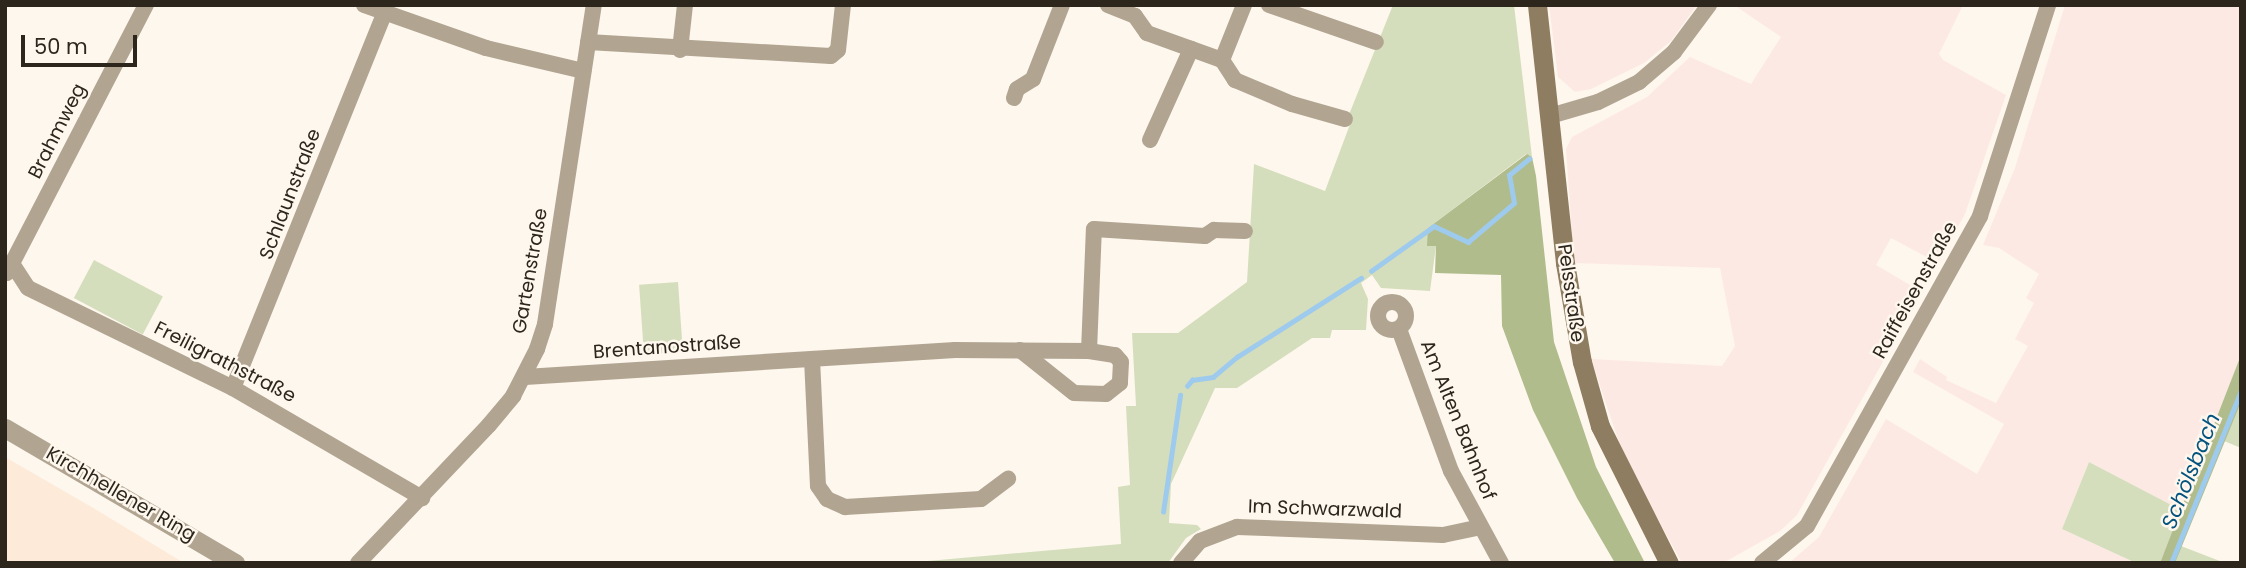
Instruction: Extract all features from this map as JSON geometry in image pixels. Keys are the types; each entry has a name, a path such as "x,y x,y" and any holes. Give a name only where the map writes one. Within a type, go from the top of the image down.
{"main road":[{"name":"Pelsstraße","path":"1537,5 1567,276 1582,362 1600,426 1633,499 1669,563"}],"street":[{"name":"Brahmweg","path":"9,270 146,5"},
{"path":"364,5 486,48 583,71"},
{"name":"Gartenstraße","path":"358,563 489,425 525,377 545,324 594,5"},
{"path":"680,50 685,5"},
{"path":"589,42 680,50 831,56 838,50 843,5"},
{"path":"1014,98 1017,89 1033,79 1062,5"},
{"path":"1108,5 1135,16 1147,33 1222,61 1235,80 1292,104 1345,119"},
{"path":"1222,61 1244,5"},
{"path":"1269,5 1376,42"},
{"path":"1550,116 1598,102 1639,82 1674,52 1709,5"},
{"name":"Raiffeisenstraße","path":"1762,563 1807,526 1980,216 2048,5"},
{"name":"Schlaunstraße","path":"233,388 384,14"},
{"path":"1150,141 1191,49"},
{"path":"1088,351 1094,229 1205,236 1214,230 1245,231"},
{"name":"Freiligrathstraße","path":"9,270 28,288 233,388 422,498"},
{"name":"Am Alten Bahnhof","path":"1399,329 1446,459 1501,563"},
{"name":"Brentanostraße","path":"525,377 812,359 1020,351 1105,351 1121,362 1122,375 1115,390 1085,396 1074,393 1020,351"},
{"path":"812,359 818,486 827,499 845,507 981,499 1008,479"},
{"name":"Kirchhellener Ring","path":"5,428 235,563"},
{"name":"Im Schwarzwald","path":"1181,563 1200,541 1237,527 1443,535 1480,527"}],"shaded area":[{"path":"1549,5 1697,5 1671,41 1644,63 1591,89 1575,92 1558,77"},
{"path":"1734,5 1963,5 1939,54 1943,60 2006,95 1965,214 1938,263 1891,238 1876,265 1922,292 1797,515 1780,531 1723,563 1682,563 1625,460 1591,359 1722,366 1735,346 1720,268 1574,263 1566,149 1572,137 1647,97 1690,57 1751,84 1781,37"},
{"path":"2065,5 2241,5 2241,355 2181,510 2089,462 2062,529 2136,563 1789,563 1819,537 1886,419 1977,474 2004,424 1913,372 1920,359 1947,377 1946,380 1996,403 2028,346 2015,339 2034,303 2026,298 2039,274 1999,248 1983,245 2015,168"},
{"path":"5,457 95,509 184,563 5,563"}],"green space":[{"path":"1393,5 1514,5 1532,157 1526,154 1428,228 1436,246 1430,291 1381,288 1372,275 1361,283 1368,299 1366,330 1332,330 1330,338 1312,338 1237,388 1215,388 1171,484 1169,523 1197,525 1201,529 1186,538 1168,563 905,563 1121,544 1118,487 1130,485 1126,406 1136,406 1132,333 1178,333 1247,282 1254,164 1325,191 1352,119 1348,117"},
{"path":"1527,154 1532,157 1536,176 1554,342 1596,467 1645,563 1615,563 1577,498 1533,410 1502,326 1501,275 1435,273 1436,246 1427,246 1428,228"},
{"path":"94,260 163,297 143,335 74,298"},
{"path":"678,282 683,352 644,355 639,285"},
{"path":"2241,355 2241,402 2175,563 2160,563"},
{"path":"2241,402 2241,448 2224,441"},
{"path":"2089,462 2181,510 2160,563 2136,563 2062,529"},
{"path":"2181,546 2225,563 2175,563"}],"waterway":[{"path":"1371,271 1434,226 1468,242 1514,203 1509,175 1529,159"},
{"path":"1187,386 1192,380 1213,377 1237,357 1361,278"},
{"name":"Schölsbach","path":"2171,563 2241,391"},
{"path":"1163,512 1180,395"}]}
